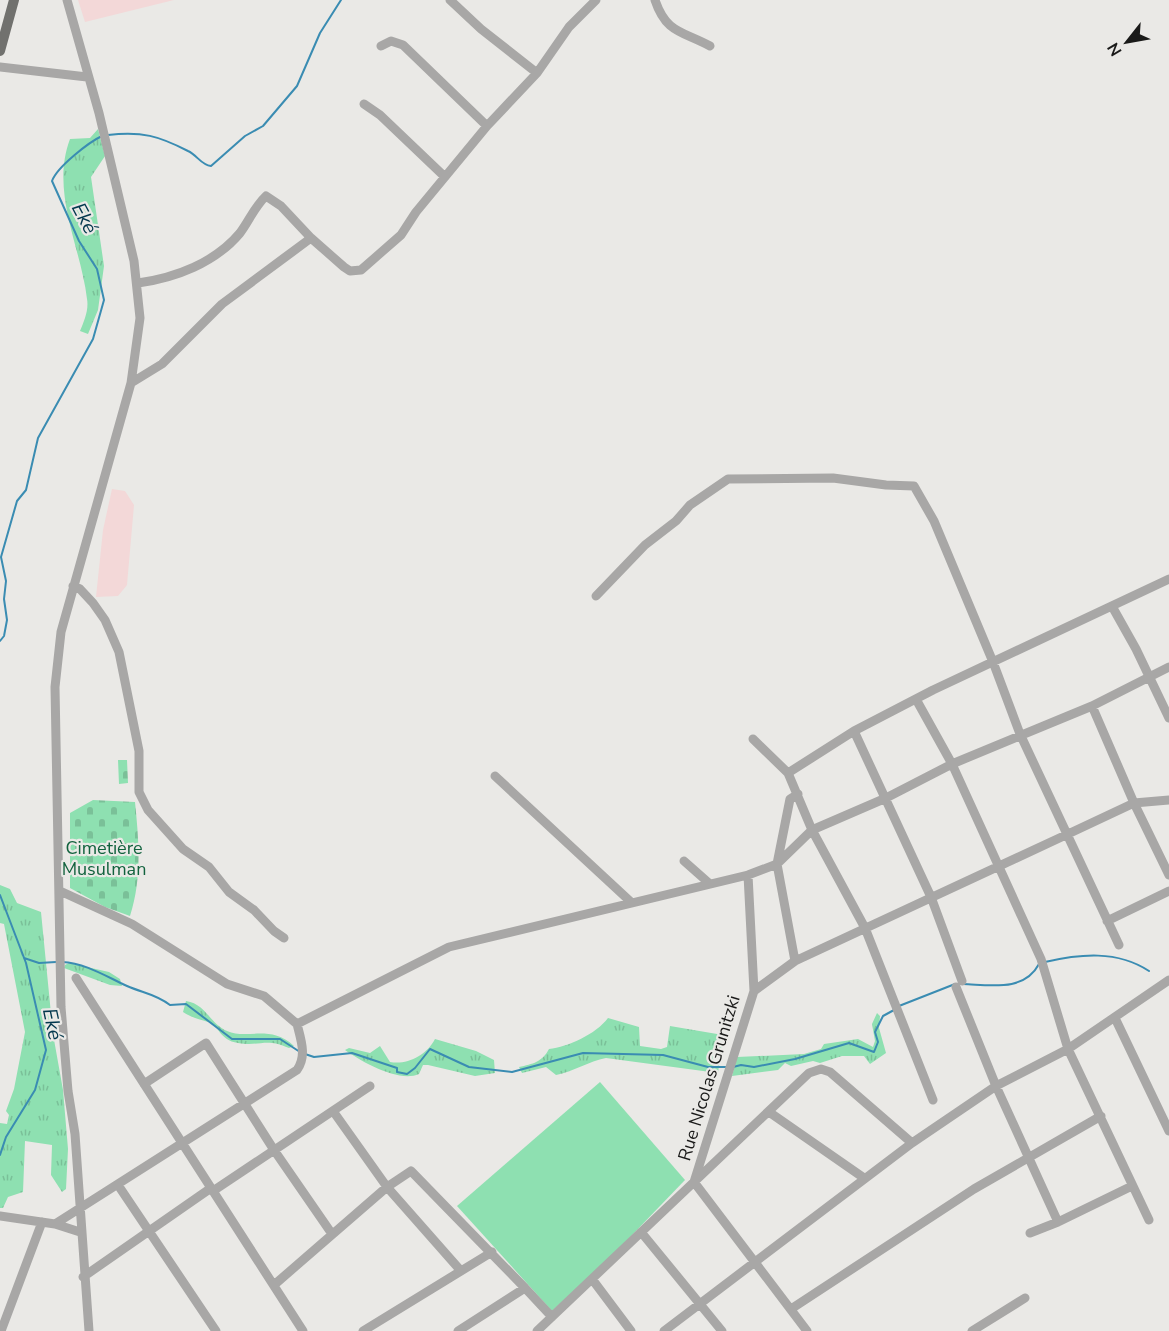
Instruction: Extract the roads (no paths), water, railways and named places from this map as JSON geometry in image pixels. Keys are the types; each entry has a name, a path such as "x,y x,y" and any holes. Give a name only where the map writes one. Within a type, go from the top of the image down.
{"main road":[{"path":"0,51 14,0"}],"street":[{"path":"67,0 103,130 138,283 139,336 131,383 61,632 55,687 60,891 59,968 66,1072 75,1134 83,1277 89,1331"},
{"path":"450,0 481,29 537,73"},
{"path":"138,283 163,279 222,254 254,214 257,204 266,196 281,206 311,238 344,267 350,271 361,270 401,235 487,126 537,73 569,27 596,0"},
{"path":"655,0 660,13 671,29 710,46"},
{"path":"381,46 392,41 403,45 487,126"},
{"path":"0,68 87,76"},
{"path":"364,104 380,115 445,177"},
{"path":"131,383 162,364 222,304 311,238"},
{"path":"596,596 645,544 676,521 690,505 728,479 833,477 886,485 914,486 934,521 993,662 1020,734 1119,945"},
{"path":"788,773 854,731 917,701 933,690 1038,639 1113,608 1169,579"},
{"path":"73,586 93,603 105,620 119,652 139,751 139,792 148,810 183,849 209,867 229,891 254,910 274,932 284,938"},
{"path":"1113,608 1169,718"},
{"path":"297,1024 449,947 748,875 777,864 812,830 886,798 952,764 1092,706 1169,667"},
{"path":"917,701 952,764 999,866 1042,963 1068,1048 1149,1220"},
{"path":"1092,706 1134,803 1169,875"},
{"path":"854,731 931,897 959,984 996,1086 1058,1222"},
{"path":"753,740 788,773 812,830 865,928 933,1100"},
{"path":"495,776 632,903"},
{"path":"795,961 777,864 790,799 798,794"},
{"path":"753,991 795,961 1134,803 1169,800"},
{"path":"684,861 710,884"},
{"name":"Rue Nicolas Grunitzki","path":"537,1331 694,1182 753,991 748,875"},
{"path":"55,1224 297,1070 303,1051 297,1024 264,996 227,984 132,924 60,891"},
{"path":"1107,921 1169,891"},
{"path":"76,978 303,1331"},
{"path":"664,1331 699,1302 912,1143 996,1086 1068,1048 1169,980"},
{"path":"1115,1018 1169,1131"},
{"path":"144,1084 206,1043 244,1105 332,1234"},
{"path":"807,1331 694,1182 809,1073 821,1069 830,1072 912,1143"},
{"path":"83,1277 370,1086"},
{"path":"1159,1111 1169,1104"},
{"path":"333,1111 387,1187 461,1271"},
{"path":"769,1112 864,1178"},
{"path":"791,1309 974,1189 1101,1116"},
{"path":"274,1285 387,1187 411,1170 552,1317"},
{"path":"118,1185 216,1331"},
{"path":"1030,1233 1132,1186"},
{"path":"0,1216 55,1224 80,1232"},
{"path":"1,1331 3,1317 42,1222"},
{"path":"641,1232 722,1331"},
{"path":"363,1331 492,1252"},
{"path":"592,1279 631,1331"},
{"path":"458,1331 525,1288"},
{"path":"972,1331 1025,1298"}],"waterway":[{"name":"Eké","path":"108,135 141,134 159,138 188,151 204,164 211,166 245,136 263,126 297,86 320,33 341,0"},
{"name":"Eké","path":"0,641 4,636 7,620 4,599 6,581 1,557 17,501 26,490 38,438 93,339 104,300 97,269 79,241 52,181 60,169 74,156 102,136"},
{"name":"Eké","path":"0,895 26,963 46,1050 35,1090 6,1137 0,1155"},
{"path":"1045,962 1085,956 1111,957 1137,964 1149,971"},
{"path":"24,958 39,963 56,962"},
{"path":"62,962 88,968 170,1005 186,1004 232,1039 280,1039 300,1052"},
{"path":"963,984 1006,985 1016,983 1033,973 1039,964"},
{"path":"899,1006 955,984"},
{"path":"733,1067 741,1065 754,1067 795,1059 849,1043 874,1052 878,1042 875,1032 883,1016 894,1010"},
{"path":"305,1054 314,1057 352,1053 397,1068 397,1072 407,1074 415,1068 430,1049 469,1067 512,1072 583,1053 663,1055 708,1067 727,1067"}],"park label":[{"name":"Cimetière Musulman","path":"104,858"}]}
